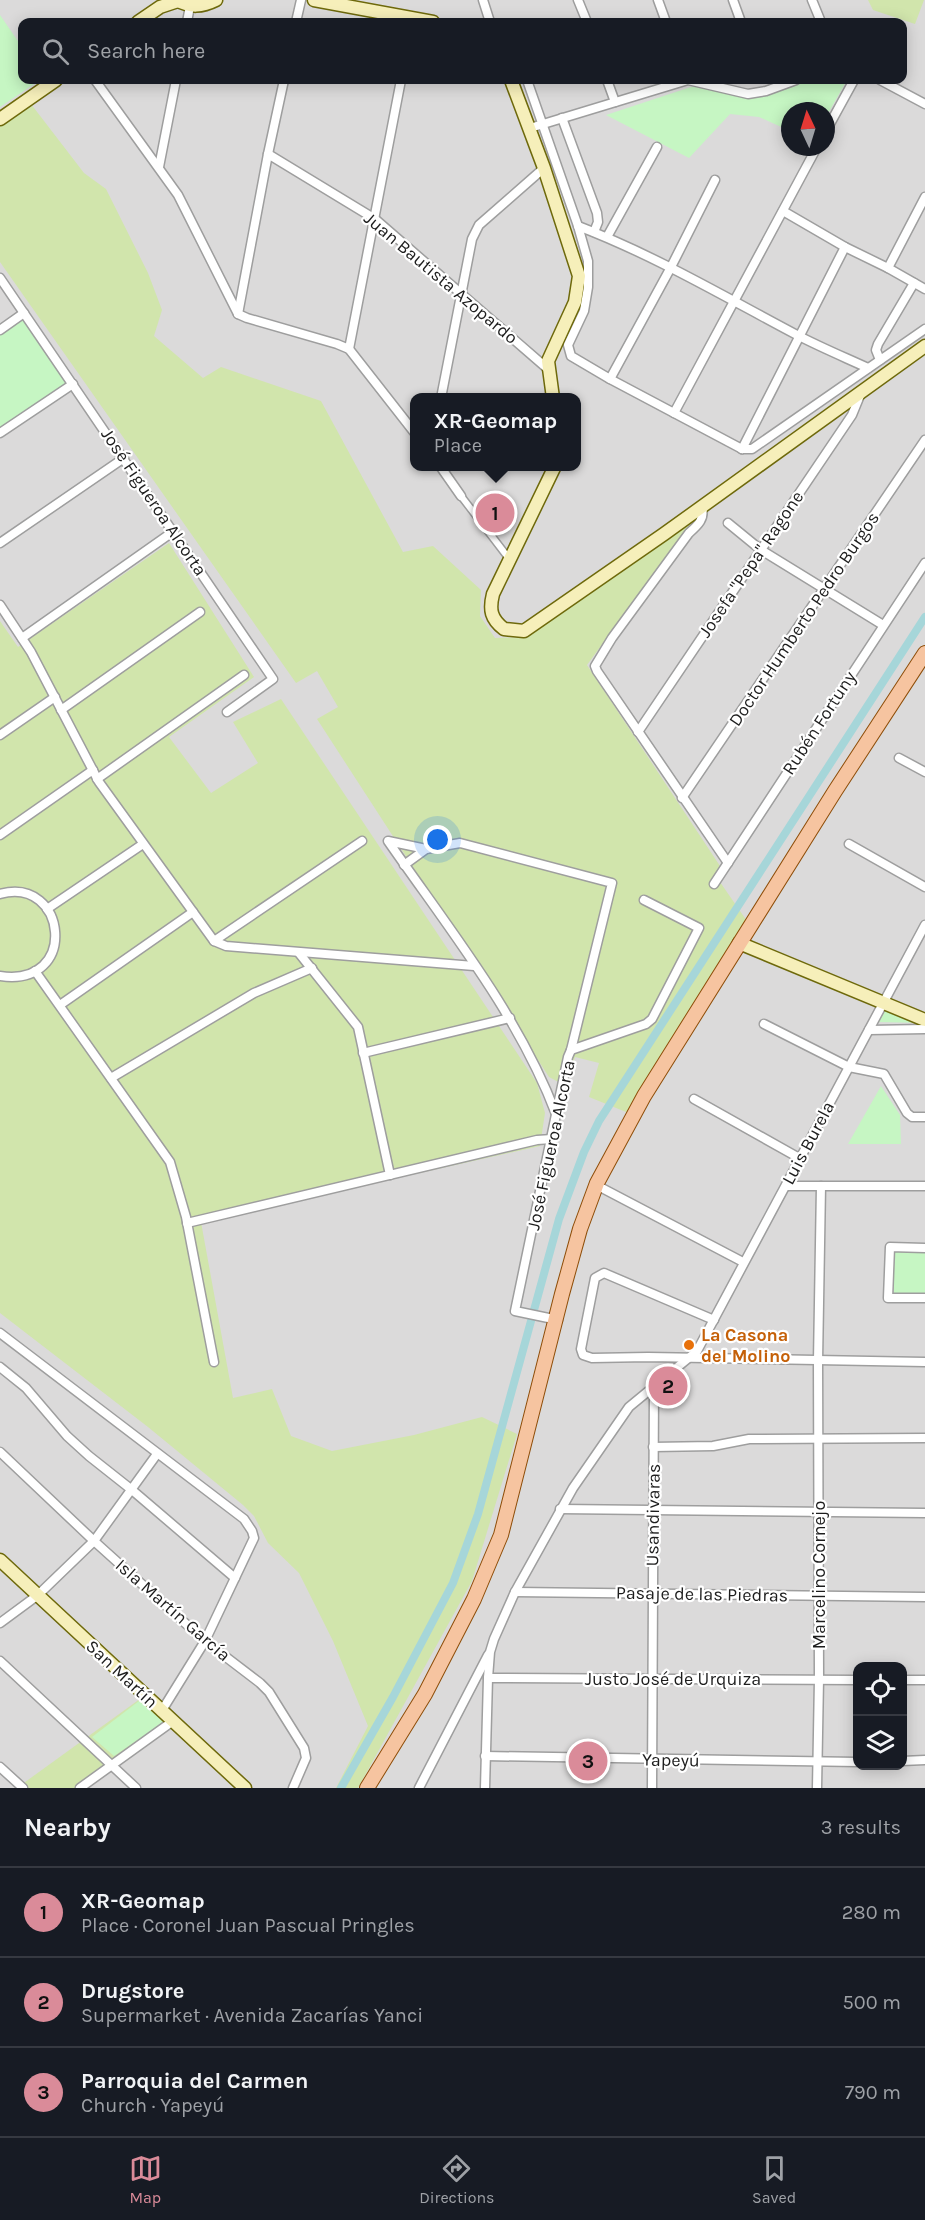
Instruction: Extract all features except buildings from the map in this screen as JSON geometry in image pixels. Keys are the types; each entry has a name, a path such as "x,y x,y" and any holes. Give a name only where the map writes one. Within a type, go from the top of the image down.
{"main road":[{"path":"143,18 162,3 177,1 190,6 204,6 216,0"},
{"path":"314,0 403,18"},
{"path":"0,119 50,84"},
{"path":"513,84 544,168 579,276 575,302 550,354 549,370 552,393"},
{"path":"553,471 493,594 490,606 491,616 504,629 524,631 925,346"},
{"path":"367,1788 425,1694 474,1599 501,1535 558,1320 578,1250 600,1187 680,1045 741,944 857,756 925,653"},
{"path":"373,1788 454,1651 504,1545 580,1229 597,1183 644,1096 925,664"},
{"path":"741,944 925,1020"},
{"name":"San Martín","path":"0,1560 245,1788"}],"street":[{"path":"297,18 301,0"},
{"path":"483,0 489,18"},
{"path":"578,0 585,18"},
{"path":"658,0 665,18"},
{"path":"733,0 740,18"},
{"path":"812,0 819,18"},
{"path":"188,18 190,6"},
{"path":"97,84 178,195 238,314 349,349 410,427"},
{"path":"159,167 175,84"},
{"path":"238,314 283,84"},
{"path":"349,349 401,84"},
{"path":"529,84 544,123 588,261 588,287 584,311 568,345 571,356 742,449 752,448 925,329"},
{"path":"608,84 615,102"},
{"path":"530,128 675,84"},
{"path":"705,84 748,94 785,84"},
{"path":"763,84 766,91"},
{"path":"835,115 852,84"},
{"path":"887,84 925,104"},
{"path":"562,118 597,213 598,222 594,232"},
{"path":"607,237 657,147"},
{"name":"Juan Bautista Azopardo","path":"268,154 375,219 549,370"},
{"path":"674,413 813,156"},
{"path":"442,393 472,239 479,225 544,168"},
{"path":"610,379 715,180"},
{"path":"888,268 925,197"},
{"path":"783,211 845,247 925,288"},
{"path":"578,226 607,237 799,336 868,368"},
{"path":"742,449 845,247"},
{"name":"José Figueroa Alcorta","path":"0,278 273,679 227,712"},
{"path":"880,360 876,350 878,344 914,283"},
{"path":"0,330 24,313"},
{"path":"0,433 73,384"},
{"name":"Josefa \"Pepa\" Ragone","path":"638,732 852,415 861,393"},
{"name":"Doctor Humberto Pedro Burgos","path":"682,798 925,440"},
{"path":"0,543 124,458"},
{"path":"444,471 510,560"},
{"path":"702,506 704,513 699,523 689,533 612,638 595,666 728,863"},
{"path":"728,523 761,550 883,625"},
{"path":"22,638 174,531"},
{"name":"Rubén Fortuny","path":"714,884 925,563"},
{"path":"0,605 22,638 97,779 214,941 226,946 474,966"},
{"path":"61,710 200,612"},
{"path":"97,779 244,675"},
{"path":"0,735 55,698"},
{"path":"899,758 925,772"},
{"path":"0,835 93,771"},
{"path":"214,941 362,841"},
{"path":"556,1114 543,1079 510,1018 388,841 426,849 460,843 612,883 571,1050"},
{"path":"47,909 144,844"},
{"path":"849,844 925,887"},
{"path":"404,865 426,849"},
{"path":"0,894 17,892 31,896 47,909 52,916 56,930 55,945 50,958 35,971 28,976 14,978 0,976"},
{"name":"José Figueroa Alcorta","path":"558,1320 515,1311 568,1057 571,1050 646,1024 652,1019 699,928 644,900"},
{"path":"60,1005 193,912"},
{"name":"Luis Burela","path":"490,1652 515,1592 573,1488 629,1407 697,1351 925,925"},
{"path":"299,952 358,1027 390,1175"},
{"path":"111,1078 254,993 312,968"},
{"path":"35,971 170,1162 187,1223 214,1362"},
{"path":"363,1053 510,1018"},
{"path":"764,1024 849,1067 884,1074 907,1113 912,1117 925,1117"},
{"path":"869,1030 925,1029"},
{"path":"694,1099 801,1159"},
{"path":"187,1223 537,1140 552,1139"},
{"path":"786,1186 925,1186"},
{"name":"Marcelino Cornejo","path":"817,1788 818,1361 821,1186"},
{"path":"600,1187 743,1262"},
{"path":"925,1248 890,1247 888,1298 925,1298"},
{"path":"714,1320 611,1274 599,1274 595,1278 581,1349 583,1355 592,1358 925,1362"},
{"path":"0,1333 244,1519 252,1531 254,1538 205,1641 161,1712"},
{"path":"0,1367 26,1388 67,1436 89,1456 234,1578"},
{"name":"Usandivaras","path":"652,1788 654,1386"},
{"path":"653,1447 712,1446 748,1439 925,1438"},
{"name":"Isla Martín García","path":"0,1452 205,1641 264,1687 304,1749 306,1758 293,1788"},
{"path":"0,1623 38,1595 94,1541 157,1454"},
{"path":"560,1509 925,1513"},
{"name":"Pasaje de las Piedras","path":"515,1592 925,1597"},
{"path":"485,1788 490,1652"},
{"path":"419,1788 490,1652"},
{"path":"0,1661 136,1788"},
{"name":"Justo José de Urquiza","path":"488,1678 853,1680"},
{"path":"907,1680 925,1680"},
{"path":"80,1788 172,1721"},
{"name":"Yapeyú","path":"486,1756 853,1762"},
{"path":"907,1761 925,1760"},
{"path":"0,1767 23,1788"}],"shaded area":[{"path":"0,0 925,0 925,1788 0,1788"}],"green space":[{"path":"868,0 924,0 915,24 907,21 907,18 897,18 873,10"},
{"path":"0,15 18,41 18,84 34,84 0,107"},
{"path":"800,84 845,84 835,102 781,102 781,127 759,117 730,114 689,158 606,115 694,86 739,97 769,95"},
{"path":"31,104 84,173 106,189 148,273 162,310 154,336 203,378 221,367 321,401 403,552 433,546 481,590 480,616 495,638 524,637 687,522 691,523 587,665 724,872 720,882 749,924 631,1114 589,1097 599,1063 575,1057 566,1086 549,1077 317,719 338,707 317,671 296,683 0,262 0,126"},
{"path":"24,313 73,384 0,433 0,330"},
{"path":"169,543 254,677 169,737 211,793 258,763 233,722 281,699 537,1083 545,1113 540,1146 201,1222 233,1398 272,1389 291,1436 332,1451 414,1435 482,1417 517,1434 472,1581 358,1788 336,1788 368,1726 333,1641 299,1573 268,1543 254,1516 243,1505 148,1427 0,1313 0,621 18,647"},
{"path":"886,1005 923,1023 877,1022"},
{"path":"881,1086 900,1115 901,1144 848,1144"},
{"path":"894,1252 925,1252 925,1294 894,1294"},
{"path":"144,1696 172,1721 79,1788 24,1788 21,1785"},
{"path":"139,1701 164,1722 114,1756 92,1737"}],"waterway":[{"path":"341,1788 393,1697 453,1583 478,1514 559,1219 584,1152 599,1121 925,617"}],"place":[{"name":"XR-Geomap","path":"495,513"},
{"name":"La Casona del Molino","path":"689,1345"},
{"name":"Drugstore","path":"668,1386"},
{"name":"Parroquia del Carmen","path":"588,1761"}]}
